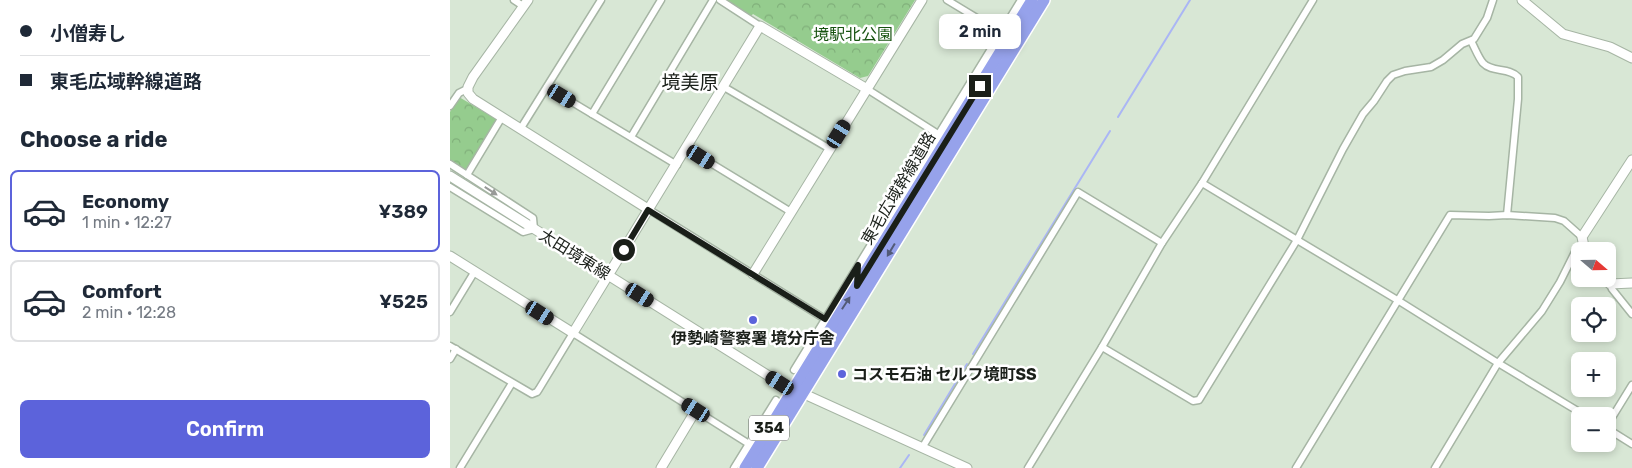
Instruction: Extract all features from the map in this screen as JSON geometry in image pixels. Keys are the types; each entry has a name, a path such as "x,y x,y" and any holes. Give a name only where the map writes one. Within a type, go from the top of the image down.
{"highway":[{"name":"東毛広域幹線道路","path":"757,468 857,286 1032,0"},
{"name":"東毛広域幹線道路","path":"745,468 798,391 1044,0"}],"street":[{"path":"450,106 458,93 467,90 473,77 525,3 514,0"},
{"path":"592,114 661,0"},
{"path":"631,137 713,0"},
{"path":"720,0 938,134"},
{"path":"754,274 922,0"},
{"path":"947,0 1000,32"},
{"path":"794,370 1021,0"},
{"path":"1028,468 1102,347 1162,243 1202,183 1313,0"},
{"path":"1102,347 1193,401 1203,396 1297,240 1362,114 1374,101 1387,81 1397,73 1431,67 1462,44 1471,41 1477,36 1485,24 1493,0"},
{"path":"1522,0 1563,34 1610,47 1632,58"},
{"path":"521,128 598,1"},
{"path":"450,359 453,348 532,394 536,392 609,276 760,26"},
{"path":"1471,41 1484,65 1492,69 1513,73 1518,77 1518,99 1506,215"},
{"path":"975,74 990,69"},
{"path":"547,87 676,165"},
{"path":"724,87 830,149"},
{"path":"467,90 473,98 502,117 825,319"},
{"path":"467,175 502,117"},
{"path":"686,148 791,212"},
{"path":"1585,242 1632,160"},
{"path":"450,164 533,218 534,229 523,232 450,187"},
{"name":"太田境東線","path":"450,176 780,383 967,468"},
{"path":"1202,183 1571,407"},
{"path":"922,448 1078,192 1162,243"},
{"path":"1296,468 1450,215 1506,215 1560,219 1580,242"},
{"path":"450,256 748,444"},
{"path":"1435,468 1498,363 1552,297 1571,260"},
{"path":"857,286 858,265"},
{"path":"450,312 475,272"},
{"path":"1616,282 1632,283"},
{"path":"1612,288 1632,314"},
{"path":"460,468 512,383"},
{"path":"1616,411 1632,385"},
{"path":"734,468 776,400"},
{"path":"662,468 696,410"},
{"path":"1616,434 1632,444"}],"green space":[{"name":"境駅北公園","path":"725,0 915,0 868,76 860,78 753,14 751,16"},
{"path":"459,97 496,119 496,123 467,170 464,171 450,162 450,112"}],"waterway":[{"path":"1118,117 1190,0"},
{"path":"973,354 1110,131"},
{"path":"924,435 967,364"},
{"path":"900,468 909,455"}],"place":[{"name":"伊勢崎警察署 境分庁舎","path":"753,320"},
{"name":"コスモ石油 セルフ境町SS","path":"842,374"}],"district":[{"name":"境美原","path":"690,82"}],"route":[{"path":"624,250 648,210 825,319 858,265 857,286 980,86"}]}
